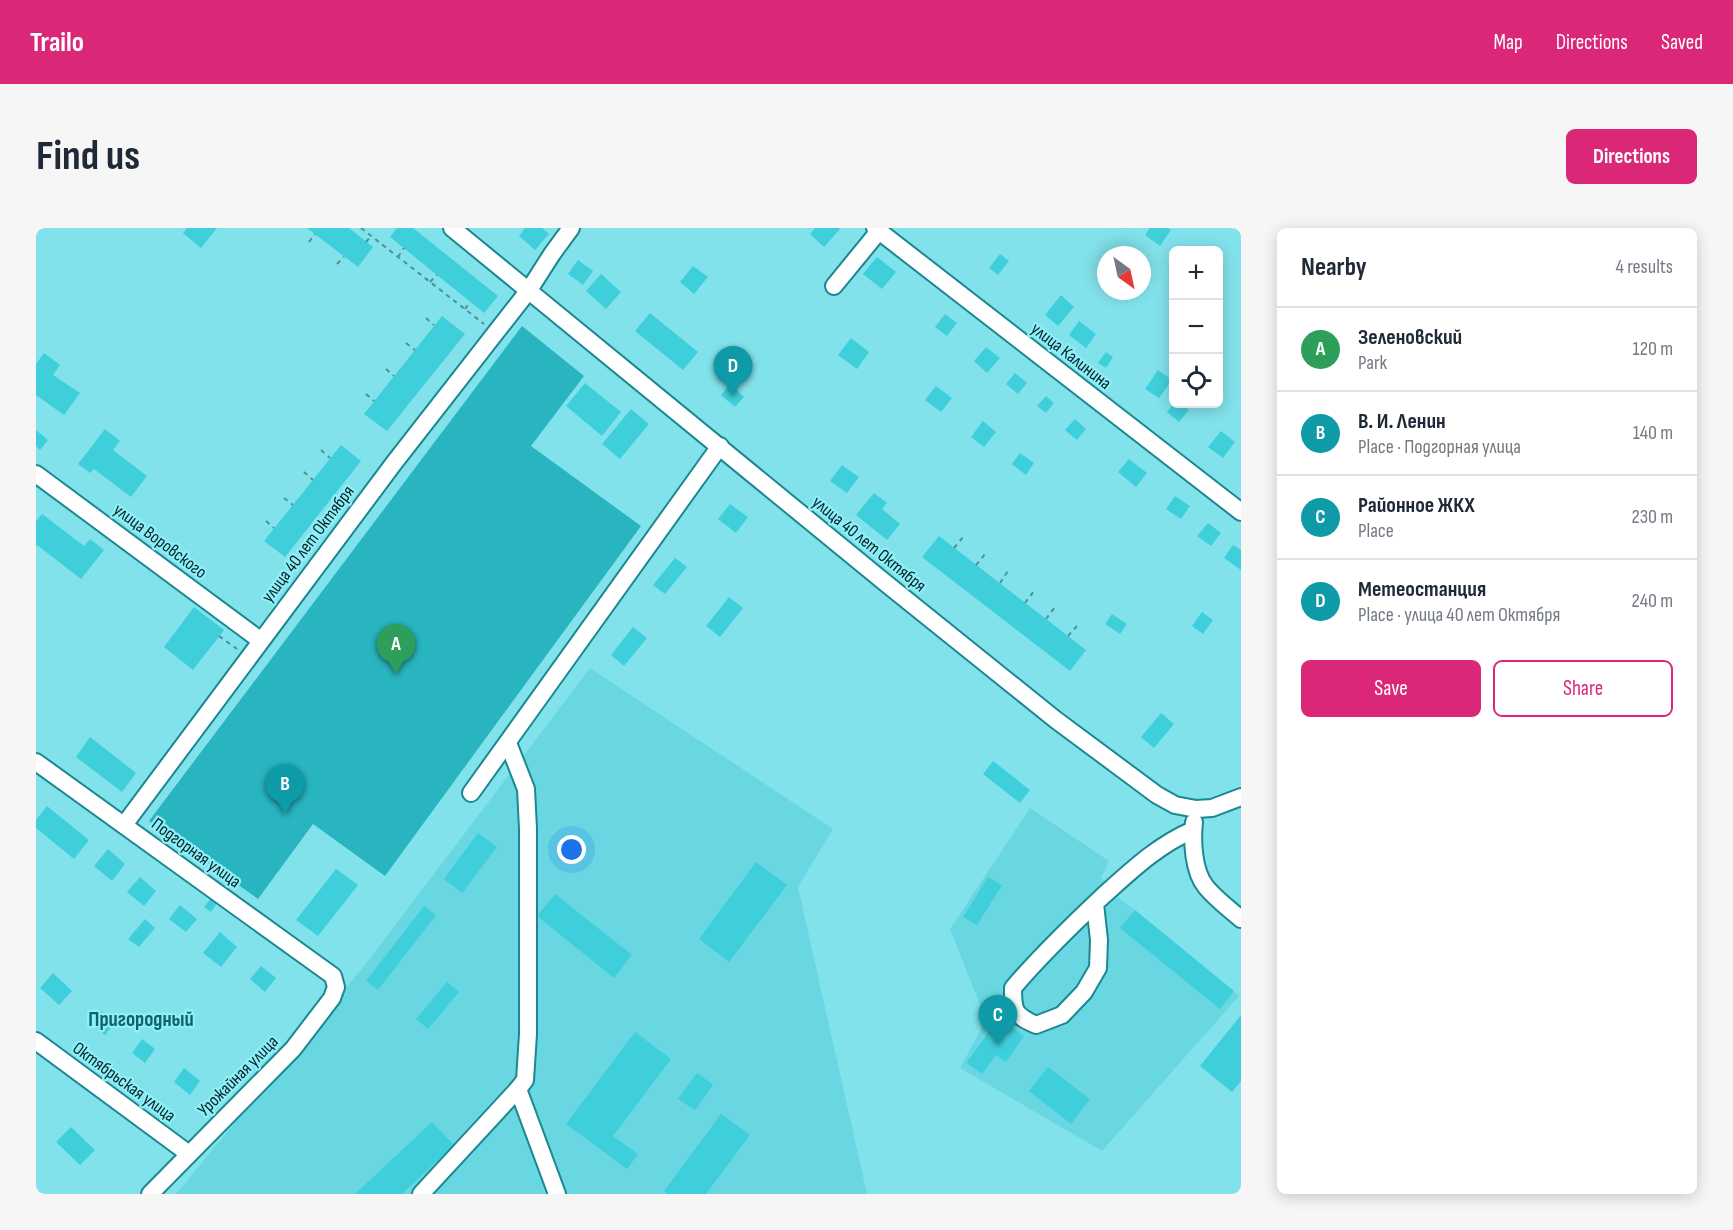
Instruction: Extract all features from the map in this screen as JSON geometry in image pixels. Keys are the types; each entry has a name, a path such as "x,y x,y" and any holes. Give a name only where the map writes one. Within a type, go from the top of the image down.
{"street":[{"name":"улица 40 лет Октября","path":"452,228 888,585 1056,720 1157,795 1175,805 1196,809 1212,808 1241,797"},
{"path":"529,290 572,228"},
{"name":"улица Калинина","path":"834,286 877,229 1241,512"},
{"name":"улица 40 лет Октября","path":"123,825 260,640 529,290"},
{"path":"471,793 720,446"},
{"name":"улица Воровского","path":"36,474 260,640"},
{"path":"421,1194 525,1080 528,1034 526,789 508,743"},
{"name":"Подгорная улица","path":"36,762 333,976"},
{"path":"1196,809 1193,830 1197,871 1204,885 1239,912"},
{"path":"1095,904 1099,940 1098,968 1084,992 1062,1015 1036,1025 1021,1018 1013,1005 1013,988 1031,967 1095,904 1140,862 1176,837 1193,830"},
{"name":"Урожайная улица","path":"150,1194 293,1049 332,998 336,987 333,976"},
{"name":"Октябрьская улица","path":"36,1041 189,1154"},
{"path":"518,1089 557,1194"}],"path":[{"path":"361,228 495,333"},
{"path":"309,242 315,234"},
{"path":"366,242 371,236"},
{"path":"398,257 404,248"},
{"path":"338,264 344,257"},
{"path":"430,282 437,275"},
{"path":"465,309 470,302"},
{"path":"426,318 434,326"},
{"path":"406,343 415,350"},
{"path":"386,369 394,376"},
{"path":"366,394 374,401"},
{"path":"321,450 330,458"},
{"path":"304,472 313,480"},
{"path":"284,498 293,505"},
{"path":"266,521 274,528"},
{"path":"954,548 963,537"},
{"path":"976,565 985,554"},
{"path":"999,583 1008,572"},
{"path":"1025,603 1034,591"},
{"path":"1046,619 1055,607"},
{"path":"1068,636 1078,625"}],"shaded area":[{"path":"522,326 584,376 531,446 641,526 385,876 313,824 258,899 149,821"},
{"path":"590,668 833,829 798,887 867,1194 176,1194 368,961"},
{"path":"1030,808 1109,861 1101,878 1109,884 1116,896 1239,996 1102,1151 960,1068 986,1020 950,929"}],"building":[{"path":"187,228 217,228 201,248 183,233"},
{"path":"307,228 349,228 373,247 358,267"},
{"path":"397,228 413,228 498,296 484,313 390,237"},
{"path":"525,228 542,228 549,234 535,250 519,236"},
{"path":"815,228 840,229 824,247 810,234"},
{"path":"1150,228 1171,230 1160,246 1145,235"},
{"path":"1000,254 1009,261 998,275 989,268"},
{"path":"877,257 896,272 882,289 863,274"},
{"path":"578,260 593,271 583,285 568,274"},
{"path":"693,266 708,277 694,294 680,282"},
{"path":"601,274 621,292 606,309 586,291"},
{"path":"1061,295 1074,307 1058,326 1045,315"},
{"path":"650,313 698,352 683,370 635,331"},
{"path":"945,314 957,323 947,336 935,327"},
{"path":"442,316 465,334 387,431 364,414"},
{"path":"1079,321 1096,334 1086,348 1069,335"},
{"path":"851,338 869,352 857,369 838,355"},
{"path":"986,347 1000,358 987,373 974,361"},
{"path":"1106,352 1113,357 1106,368 1098,363"},
{"path":"44,353 60,365 53,375 80,393 64,415 36,395 36,364"},
{"path":"1158,370 1169,378 1169,384 1159,398 1145,389"},
{"path":"1015,373 1027,383 1018,394 1006,384"},
{"path":"585,383 621,412 602,436 566,406"},
{"path":"730,384 744,397 735,407 721,395"},
{"path":"936,386 952,398 941,412 925,400"},
{"path":"1046,396 1054,403 1046,413 1037,406"},
{"path":"1170,408 1189,410 1179,422 1167,412"},
{"path":"631,409 649,424 620,459 602,444"},
{"path":"1075,419 1086,429 1077,440 1065,430"},
{"path":"983,421 996,432 984,447 971,437"},
{"path":"105,429 120,441 113,450 147,476 131,497 94,469 90,473 78,464"},
{"path":"36,430 48,440 40,450 36,446"},
{"path":"1221,431 1235,442 1223,458 1208,447"},
{"path":"341,445 361,461 285,557 264,541"},
{"path":"1020,453 1034,463 1026,475 1012,464"},
{"path":"1129,459 1147,473 1136,487 1118,472"},
{"path":"842,465 859,477 847,493 830,481"},
{"path":"874,493 887,503 882,509 900,524 887,540 856,515"},
{"path":"1175,496 1190,506 1181,519 1166,509"},
{"path":"730,504 748,517 736,533 718,519"},
{"path":"42,514 84,546 90,539 104,550 81,579 37,545 36,547 36,521"},
{"path":"1208,523 1221,533 1211,546 1197,536"},
{"path":"939,536 1086,650 1070,671 922,557"},
{"path":"1233,545 1241,550 1241,570 1224,558"},
{"path":"675,558 687,567 665,594 653,585"},
{"path":"729,597 743,608 720,637 706,626"},
{"path":"194,607 224,630 193,670 164,647"},
{"path":"1202,612 1213,620 1203,634 1192,626"},
{"path":"1112,614 1127,624 1120,634 1105,624"},
{"path":"633,627 647,638 624,666 611,655"},
{"path":"1161,713 1174,724 1154,748 1141,737"},
{"path":"90,737 136,773 122,792 76,757"},
{"path":"993,761 1030,790 1020,803 983,774"},
{"path":"47,806 89,840 74,859 36,828 36,820"},
{"path":"478,833 497,847 462,893 444,879"},
{"path":"108,849 125,864 112,881 94,866"},
{"path":"756,862 787,885 729,962 699,939"},
{"path":"336,869 358,885 318,936 296,920"},
{"path":"140,877 156,891 144,906 127,892"},
{"path":"988,877 1002,885 977,925 963,917"},
{"path":"555,894 632,955 614,978 537,916"},
{"path":"211,898 217,903 211,912 204,907"},
{"path":"180,905 197,919 186,932 169,919"},
{"path":"424,906 436,915 378,990 366,981"},
{"path":"1135,910 1234,991 1220,1009 1120,928"},
{"path":"145,919 155,928 139,947 128,939"},
{"path":"220,932 237,947 221,967 203,953"},
{"path":"261,966 276,978 265,992 250,979"},
{"path":"53,973 72,991 59,1005 40,988"},
{"path":"447,982 459,992 428,1029 416,1019"},
{"path":"101,1011 115,1022 105,1035 91,1024"},
{"path":"1241,1015 1241,1081 1232,1092 1200,1066"},
{"path":"999,1018 1024,1036 1006,1062 996,1055 982,1074 966,1063"},
{"path":"635,1032 671,1059 613,1136 638,1154 627,1169 566,1124"},
{"path":"142,1039 155,1049 145,1063 132,1053"},
{"path":"1048,1067 1090,1099 1071,1124 1029,1091"},
{"path":"184,1068 200,1081 190,1095 174,1082"},
{"path":"697,1073 713,1085 695,1110 678,1099"},
{"path":"721,1114 750,1135 706,1194 668,1194 664,1191"},
{"path":"432,1122 454,1145 402,1194 355,1194"},
{"path":"71,1127 95,1150 80,1165 56,1142"}],"place":[{"name":"Метеостанция","path":"733,396"},
{"name":"Зеленовский","path":"396,674"},
{"name":"В. И. Ленин","path":"285,814"},
{"name":"Районное ЖКХ","path":"998,1045"}],"district":[{"name":"Пригородный","path":"141,1019"}]}
